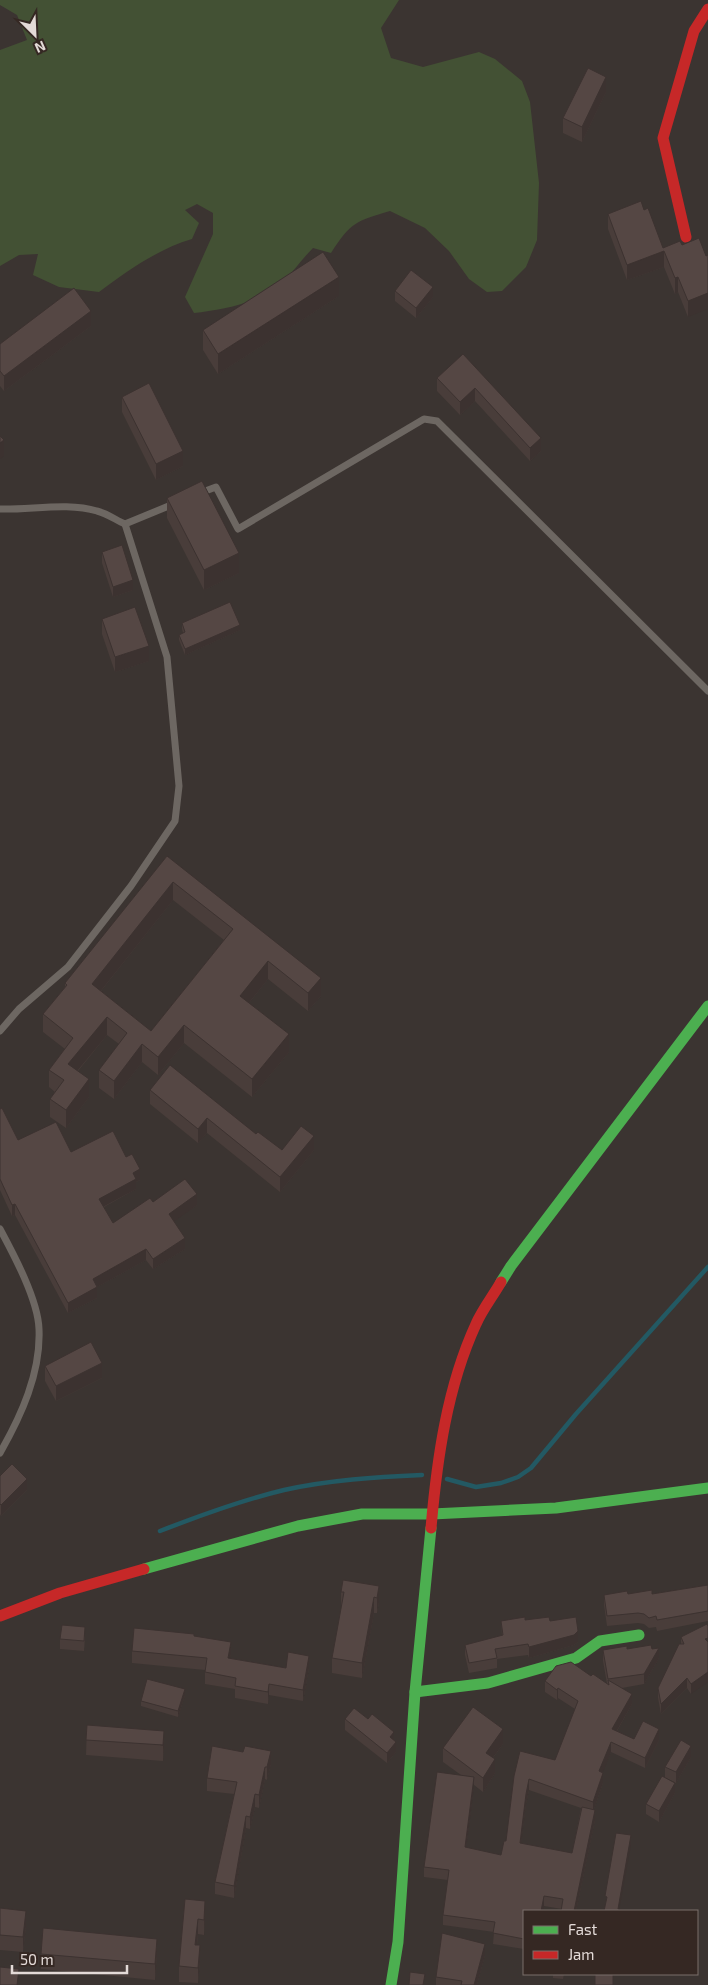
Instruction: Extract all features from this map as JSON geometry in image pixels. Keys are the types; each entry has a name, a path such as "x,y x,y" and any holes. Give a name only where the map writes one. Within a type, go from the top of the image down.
{"street":[{"path":"686,237 663,138 694,31 708,9"},
{"path":"391,1985 398,1942 400,1880 432,1514 452,1383 476,1324 511,1266 708,1006"},
{"path":"0,1616 60,1593 298,1526 362,1514 432,1514 556,1508 708,1488"},
{"path":"415,1692 488,1683 576,1658 594,1644 604,1640 639,1635"}],"lane":[{"path":"188,498 216,487 238,529 424,419 437,421 708,691"},
{"path":"0,509 26,510 67,507 97,511 125,524 179,502"},
{"path":"0,1031 19,1009 68,967 131,886 175,821 179,786 167,657 125,524"},
{"path":"0,1229 35,1307 39,1329 36,1370 26,1403 0,1453"}],"green space":[{"path":"0,0 399,0 381,28 391,58 423,67 479,52 495,59 522,81 530,102 539,183 537,240 526,267 502,291 487,292 469,279 449,251 425,228 390,211 369,217 355,224 331,253 313,248 282,283 263,296 217,310 194,313 185,297 213,234 213,213 197,204 185,210 199,223 192,239 155,255 99,292 59,287 33,275 38,254 19,255 0,266 0,50 27,40 17,15 0,5"}],"building":[{"path":"588,68 606,77 582,127 563,118"},
{"path":"641,201 644,210 648,208 663,248 680,241 682,245 699,238 706,256 708,255 708,293 688,301 678,277 675,278 664,251 627,265 608,214"},
{"path":"323,252 339,277 218,354 203,330"},
{"path":"411,270 433,287 416,308 395,291"},
{"path":"74,288 91,311 4,376 0,371 0,344"},
{"path":"463,354 541,438 530,448 475,388 460,402 437,378"},
{"path":"149,383 183,451 156,464 122,397"},
{"path":"202,481 239,553 204,570 167,498"},
{"path":"122,545 133,580 113,587 102,552"},
{"path":"230,602 240,625 185,649 179,635 185,632 182,623"},
{"path":"135,607 149,646 115,657 102,619"},
{"path":"167,856 321,978 308,993 268,961 240,996 289,1034 252,1079 184,1025 158,1057 142,1044 114,1081 99,1070 127,1033 107,1017 68,1064 89,1079 66,1110 50,1099 64,1080 49,1070 73,1038 43,1014 67,985 65,983","holes":["173,882 233,929 151,1031 92,984"]},
{"path":"170,1065 256,1134 258,1132 282,1150 301,1126 314,1136 280,1177 207,1118 198,1129 150,1090"},
{"path":"2,1108 18,1140 56,1122 71,1152 113,1131 126,1157 132,1154 140,1169 133,1173 136,1179 99,1199 113,1223 150,1198 153,1202 185,1179 197,1194 169,1214 185,1238 153,1259 146,1249 93,1279 97,1287 68,1303 15,1204 12,1205 0,1179 0,1109"},
{"path":"91,1342 102,1363 56,1386 45,1366"},
{"path":"12,1464 27,1479 1,1505 0,1476"},
{"path":"343,1580 379,1586 377,1598 374,1597 362,1663 332,1658 344,1592 341,1592"},
{"path":"708,1585 708,1611 657,1620 656,1616 649,1618 644,1614 638,1613 607,1616 604,1595 627,1591 628,1594 652,1590 652,1594"},
{"path":"525,1617 525,1620 549,1617 550,1621 576,1617 578,1631 574,1635 529,1647 528,1644 495,1649 497,1658 469,1663 465,1645 503,1635 501,1621"},
{"path":"707,1624 708,1638 705,1639 708,1642 708,1672 691,1684 687,1678 661,1704 658,1688 679,1644 684,1644 681,1637"},
{"path":"62,1625 85,1627 84,1641 60,1639"},
{"path":"134,1628 194,1634 194,1636 231,1642 228,1658 286,1668 288,1652 309,1656 303,1690 269,1684 268,1692 235,1686 236,1678 205,1672 207,1658 132,1651"},
{"path":"651,1645 652,1649 659,1648 644,1674 608,1679 603,1650"},
{"path":"571,1662 591,1676 593,1674 609,1685 608,1680 632,1694 612,1729 634,1739 643,1721 659,1729 645,1758 611,1742 599,1771 603,1773 593,1802 529,1779 520,1843 572,1853 582,1807 595,1810 574,1910 561,1910 563,1899 544,1896 541,1910 523,1910 523,1939 493,1933 495,1922 443,1915 449,1870 424,1867 437,1772 474,1777 465,1847 501,1855 504,1841 506,1841 514,1776 520,1751 555,1760 578,1701 545,1681 556,1666"},
{"path":"147,1679 185,1689 178,1711 141,1701"},
{"path":"473,1707 503,1729 486,1753 495,1759 483,1778 443,1748"},
{"path":"354,1708 368,1719 372,1714 394,1732 390,1737 396,1742 387,1753 345,1719"},
{"path":"87,1725 164,1731 163,1745 86,1740"},
{"path":"681,1740 691,1746 676,1772 665,1767"},
{"path":"212,1746 243,1752 245,1746 271,1751 267,1767 265,1767 259,1795 255,1794 250,1817 246,1816 234,1886 215,1882 237,1782 207,1778"},
{"path":"662,1776 675,1783 659,1811 646,1804"},
{"path":"616,1833 631,1835 618,1909 622,1910 604,1910 607,1897 605,1896"},
{"path":"185,1899 205,1901 204,1920 198,1919 195,1945 200,1945 198,1968 179,1966"},
{"path":"0,1908 26,1911 23,1937 0,1935"},
{"path":"43,1928 157,1939 155,1964 41,1954"},
{"path":"442,1933 485,1944 474,1985 461,1985 462,1981 436,1977"},
{"path":"0,1967 19,1969 17,1985 0,1985"},
{"path":"410,1972 425,1974 423,1985 409,1985"},
{"path":"595,1975 613,1975 613,1985 595,1985"}],"waterway":[{"path":"447,1479 476,1487 501,1483 518,1477 531,1468 576,1414 708,1267"},
{"path":"160,1531 222,1508 284,1490 353,1480 422,1475"}],"traffic: fast":[{"path":"501,1282 511,1266 708,1006"},
{"path":"144,1569 298,1526 362,1514 432,1514 556,1508 708,1488"},
{"path":"391,1985 398,1942 415,1692 431,1528"},
{"path":"415,1692 488,1683 576,1658 600,1641 639,1635"}],"traffic: jam":[{"path":"686,237 663,138 694,31 708,9"},
{"path":"431,1528 440,1450 458,1373 478,1319 501,1282"},
{"path":"0,1616 60,1593 144,1569"}]}
